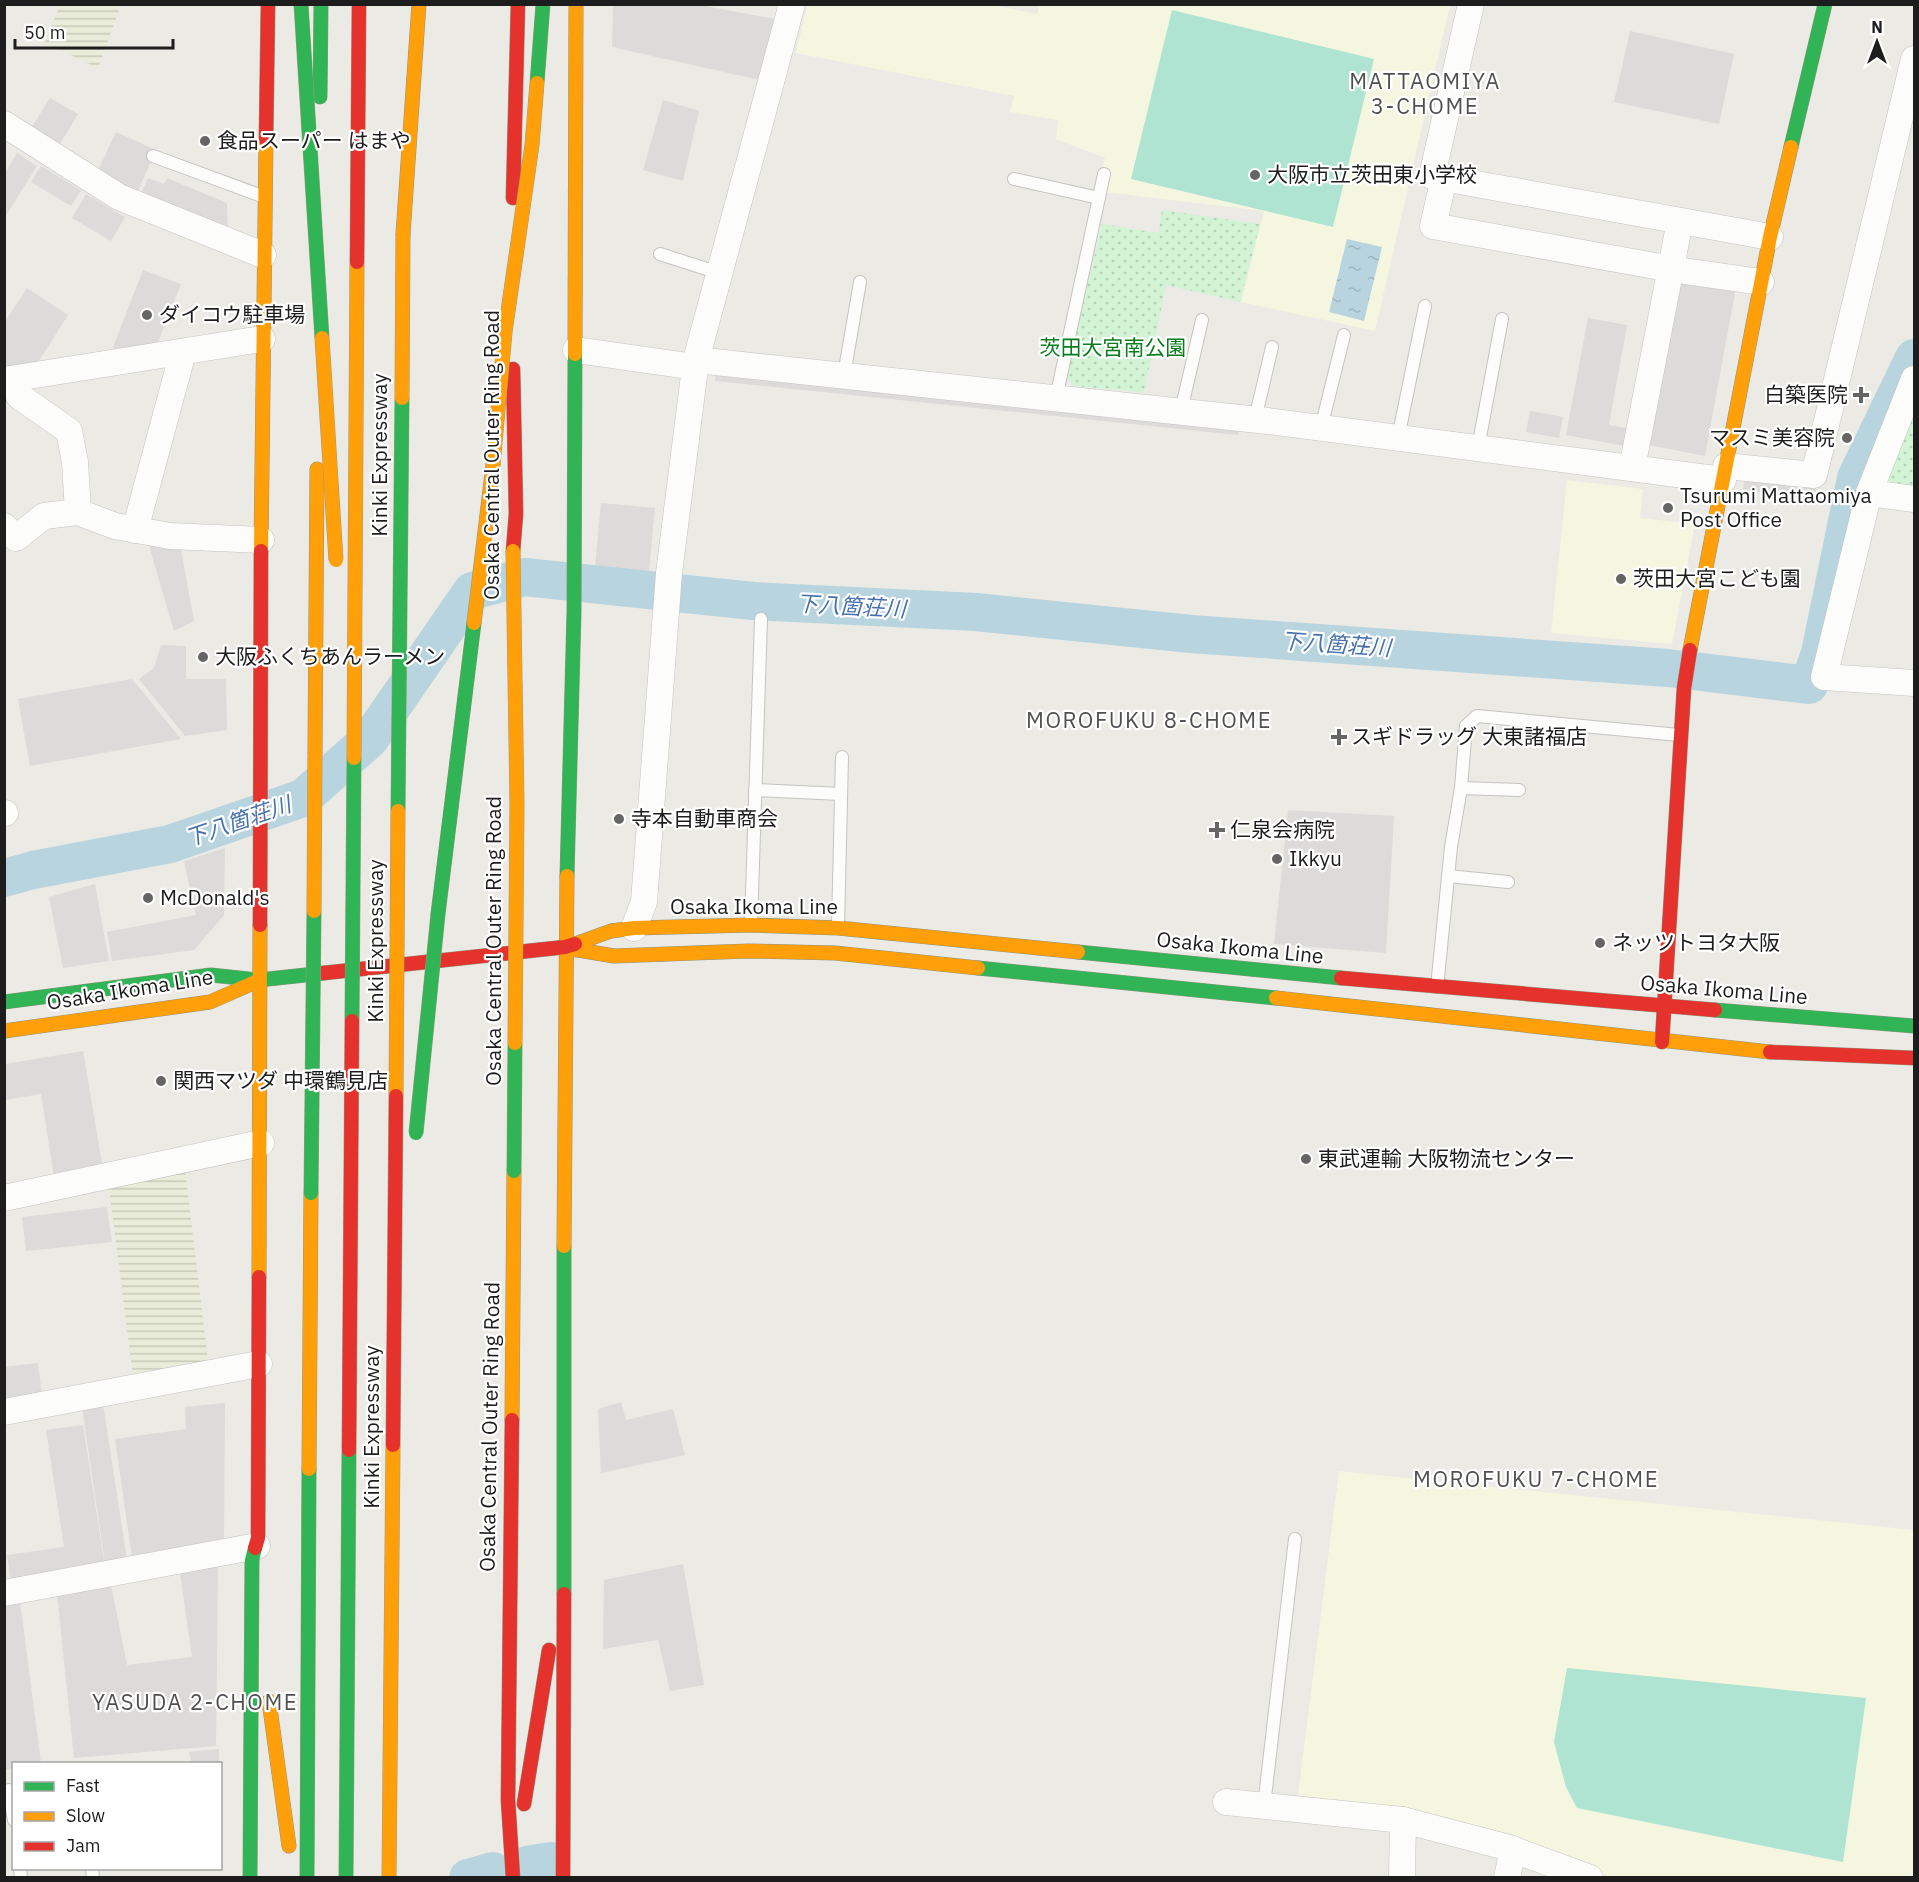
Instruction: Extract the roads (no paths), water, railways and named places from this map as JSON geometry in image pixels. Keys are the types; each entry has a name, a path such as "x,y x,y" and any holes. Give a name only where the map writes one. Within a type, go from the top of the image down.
{"main road":[{"path":"250,1878 252,1560 256,1546 259,1364 261,1143 258,803 263,255 268,4"},
{"path":"301,4 337,573"},
{"path":"307,1878 321,4"},
{"name":"Kinki Expressway","path":"346,1878 359,4"},
{"path":"403,234 419,4"},
{"name":"Osaka Central Outer Ring Road","path":"513,1878 508,1788 517,804 512,243 518,4"},
{"path":"415,1146 423,1043 491,477 505,332 532,145 543,4"},
{"path":"563,1878 566,1566 565,947 574,612 576,4"},
{"path":"1662,1042 1684,688 1689,655 1770,237 1825,4"},
{"path":"512,243 555,40"},
{"path":"290,57 318,196"},
{"name":"Kinki Expressway","path":"390,1878 403,234 399,85"},
{"path":"341,619 355,728"},
{"name":"Osaka Ikoma Line","path":"4,1002 211,975 259,980 565,947 611,931 634,928 751,925 838,927 1437,988 1914,1026"},
{"name":"Osaka Ikoma Line","path":"565,947 614,956 748,951 835,953 1434,1014 1662,1042 1789,1054 1914,1058"},
{"name":"Osaka Ikoma Line","path":"4,1031 210,1002 259,980"},
{"path":"391,1661 404,1536 408,1346"},
{"path":"256,1546 265,1559 266,1593"},
{"path":"513,1857 566,1566"},
{"path":"269,1690 290,1862"}],"street":[{"path":"634,928 644,902 669,573 696,363 792,4"},
{"path":"1471,4 1432,176 1770,237"},
{"path":"576,350 844,375 1255,419 1632,468 1725,473 1814,474 1914,59"},
{"path":"4,124 119,197 263,255"},
{"path":"1444,178 1433,226 1670,269 1761,282"},
{"path":"1632,468 1680,221"},
{"path":"78,512 75,462 69,431 19,396 8,379 262,339"},
{"path":"135,530 183,352"},
{"path":"1914,379 1869,493 1824,677 1914,683"},
{"path":"1869,493 1914,499"},
{"path":"4,526 16,538 44,516 78,512 115,526 170,536 261,540"},
{"path":"4,1198 261,1143"},
{"path":"4,1412 259,1364"},
{"path":"4,1593 256,1546"},
{"path":"1226,1802 1403,1820 1513,1849 1590,1878"},
{"path":"1402,1878 1403,1820"},
{"path":"1507,1878 1513,1849"}],"lane":[{"path":"153,156 264,197"},
{"path":"1056,398 1104,174"},
{"path":"1014,179 1099,198"},
{"path":"660,254 719,273"},
{"path":"844,375 860,282"},
{"path":"1398,438 1425,306"},
{"path":"1478,448 1502,319"},
{"path":"1181,411 1202,320"},
{"path":"1321,428 1344,335"},
{"path":"1255,419 1272,347"},
{"path":"751,925 761,619"},
{"path":"1437,988 1448,876 1461,788 1466,726 1476,716 1681,735"},
{"path":"838,927 842,756"},
{"path":"1461,788 1519,790"},
{"path":"755,790 841,794"},
{"path":"1448,876 1508,882"},
{"path":"1264,1806 1295,1539"},
{"path":"9,1790 12,1808"}],"water":[{"path":"1347,239 1382,247 1364,321 1329,312"}],"waterway":[{"name":"下八箇荘川","path":"4,878 33,870 170,844 303,798 370,739 472,591 525,577 753,601 976,612 1191,634 1668,668 1809,685 1820,653 1856,478 1914,358"},
{"path":"527,1865 551,1861"},
{"path":"468,1878 493,1871"}],"place":[{"name":"食品スーパー はまや","path":"205,141"},
{"name":"大阪市立茨田東小学校","path":"1255,175"},
{"name":"ダイコウ駐車場","path":"147,315"},
{"name":"白築医院","path":"1861,395"},
{"name":"マスミ美容院","path":"1847,438"},
{"name":"Tsurumi Mattaomiya Post Office","path":"1668,508"},
{"name":"茨田大宮こども園","path":"1621,579"},
{"name":"大阪ふくちあんラーメン","path":"203,657"},
{"name":"スギドラッグ 大東諸福店","path":"1339,737"},
{"name":"寺本自動車商会","path":"619,819"},
{"name":"仁泉会病院","path":"1217,830"},
{"name":"Ikkyu","path":"1277,859"},
{"name":"McDonald's","path":"148,898"},
{"name":"ネッツトヨタ大阪","path":"1600,943"},
{"name":"関西マツダ 中環鶴見店","path":"161,1081"},
{"name":"東武運輸 大阪物流センター","path":"1306,1159"}],"district":[{"name":"MATTAOMIYA 3-CHOME","path":"1425,94"},
{"name":"MOROFUKU 8-CHOME","path":"1149,720"},
{"name":"MOROFUKU 7-CHOME","path":"1536,1479"},
{"name":"YASUDA 2-CHOME","path":"195,1702"}],"park label":[{"name":"茨田大宮南公園","path":"1113,348"}]}
